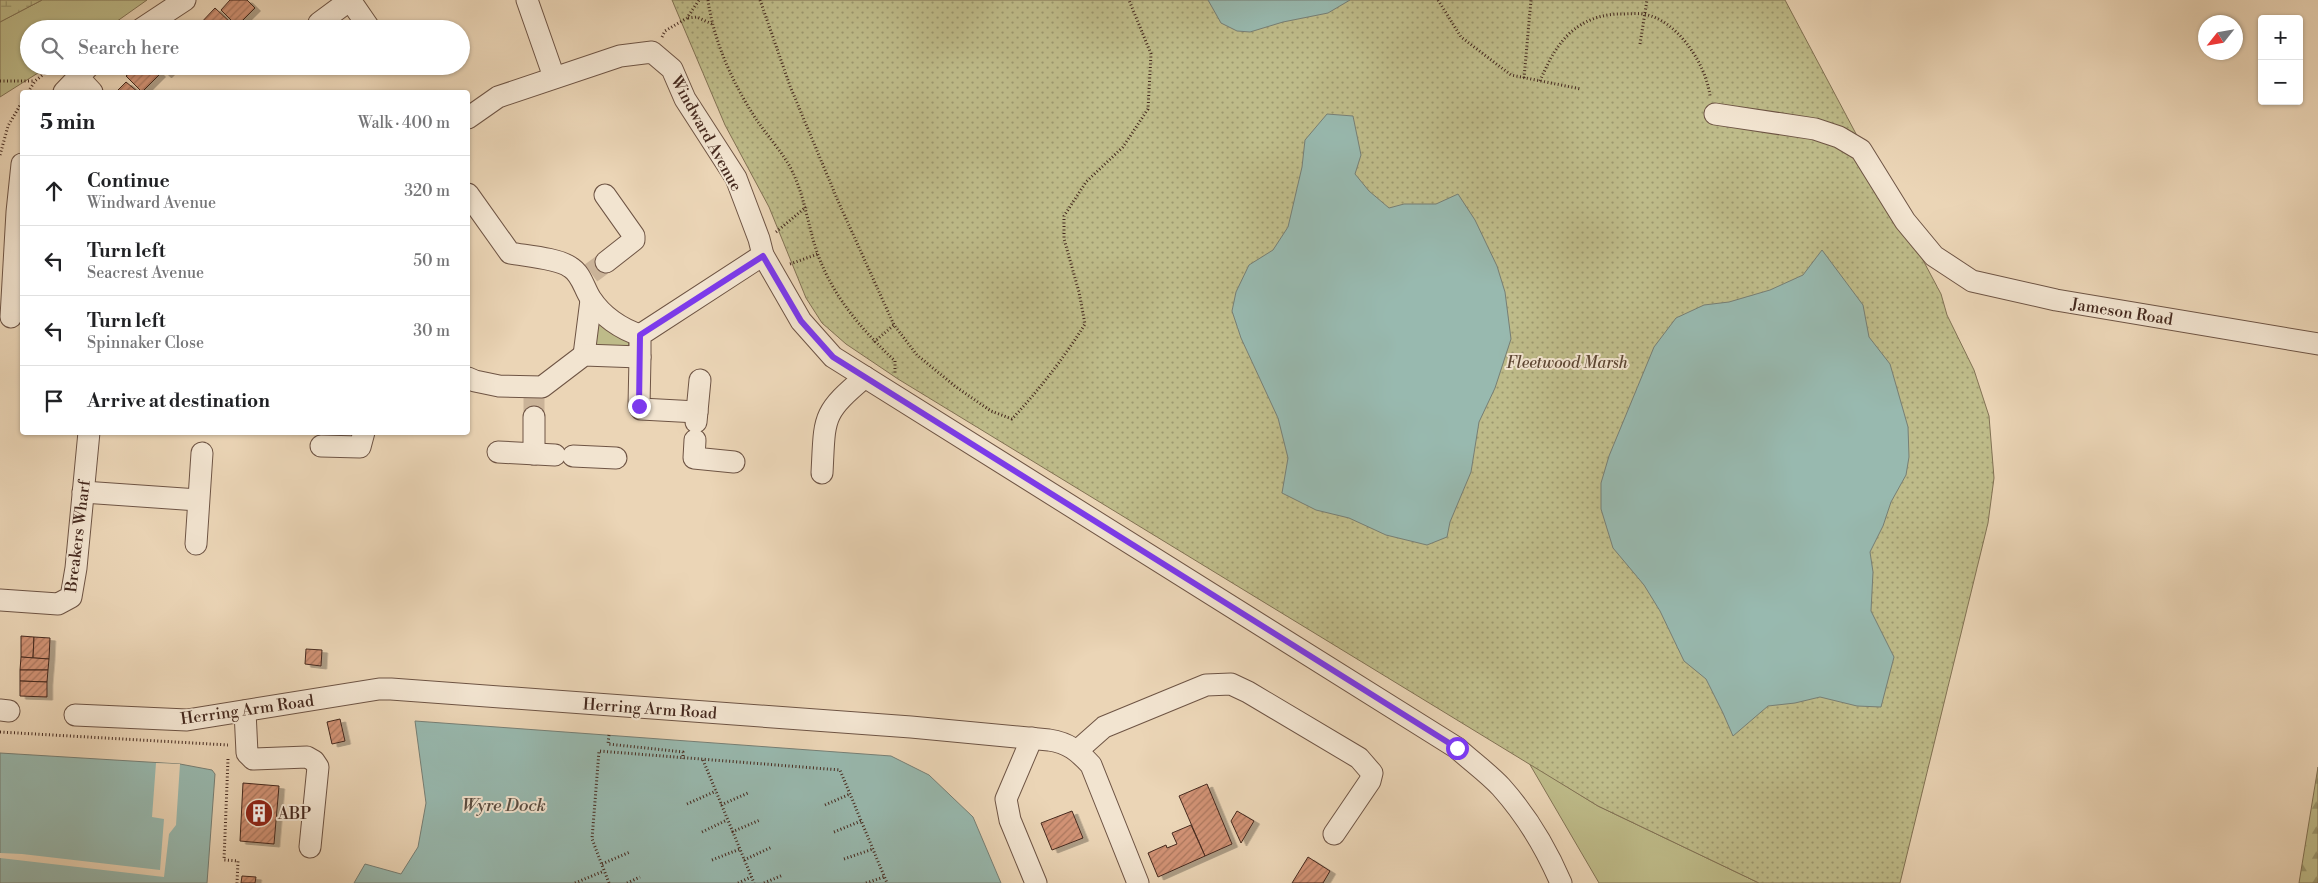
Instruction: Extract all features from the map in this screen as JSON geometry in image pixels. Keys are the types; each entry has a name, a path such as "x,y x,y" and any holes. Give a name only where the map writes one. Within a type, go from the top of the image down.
{"street":[{"path":"155,20 185,0"},
{"path":"323,20 350,0 364,20"},
{"path":"527,0 554,77"},
{"path":"470,117 498,97 554,77 620,56 652,52"},
{"name":"Windward Avenue","path":"652,52 672,69 686,98 736,178 765,256 801,321 833,357 1457,748 1500,786 1519,810 1548,855 1561,883"},
{"name":"Jameson Road","path":"1713,106 1815,129 1839,137 1861,150 1904,221 1934,256 1972,281 2056,300 2306,347"},
{"path":"11,317 6,272 20,178"},
{"path":"470,197 510,252 593,271 634,240 634,236 605,195"},
{"path":"591,300 626,331 640,335 765,256"},
{"path":"584,356 593,271"},
{"path":"640,335 639,406 641,409 696,425"},
{"path":"534,454 534,400 546,385 584,356 640,357"},
{"path":"822,473 824,429 827,416 842,397 865,377"},
{"path":"470,379 475,382 499,386 534,400"},
{"path":"700,380 694,458 734,462"},
{"name":"Breakers Wharf","path":"0,600 58,604 71,597 84,492 88,435"},
{"path":"321,446 360,447 363,435"},
{"path":"498,452 616,458"},
{"path":"196,544 202,454"},
{"path":"84,492 198,500"},
{"path":"1138,883 1091,766 1078,750 1104,727 1206,685 1231,684 1248,692 1359,758 1372,773 1370,781 1334,834"},
{"name":"Herring Arm Road","path":"75,715 187,720 379,689 391,689 1032,738 1064,742 1078,750"},
{"path":"237,712 247,753 252,760 307,757 314,761 318,768 310,847"},
{"path":"1032,738 1006,799 1010,820 1036,883"}],"path":[{"path":"687,18 699,0"},
{"path":"708,0 726,61 742,96 789,165 806,207 818,254 834,290 848,313 895,362 895,395"},
{"path":"760,0 790,86 842,210 894,326 917,356 956,387 991,411 1012,420 1070,348 1085,324 1079,292 1064,239 1064,216 1086,182 1123,147 1148,109 1151,54 1129,0"},
{"path":"1438,0 1461,37 1511,75 1581,89"},
{"path":"1524,78 1530,0"},
{"path":"1640,44 1647,0"},
{"path":"1540,81 1549,60 1566,37 1583,24 1604,14 1645,14 1673,28 1695,54 1708,84 1713,106"},
{"path":"652,52 665,31 687,18 697,17 714,25"},
{"path":"29,90 35,81 43,75"},
{"path":"0,82 35,81"},
{"path":"0,155 8,126 20,105"},
{"path":"806,207 773,234 765,256 787,265 818,254"},
{"path":"874,342 894,326"},
{"path":"237,712 229,745 224,860 238,861 237,882"},
{"path":"0,732 229,745"},
{"path":"609,734 608,744 683,752 683,759"},
{"path":"609,883 592,839 599,751 840,770 887,883"},
{"path":"703,760 754,883"},
{"path":"687,804 716,791"},
{"path":"721,805 748,793"},
{"path":"825,805 850,794"},
{"path":"702,832 727,820"},
{"path":"732,832 760,820"},
{"path":"834,832 861,821"},
{"path":"744,860 772,848"},
{"path":"712,860 740,849"},
{"path":"844,859 872,849"},
{"path":"602,864 630,852"},
{"path":"575,883 604,871"},
{"path":"764,883 784,875"},
{"path":"738,883 751,877"},
{"path":"866,883 884,877"},
{"path":"627,883 640,878"}],"green space":[{"path":"0,0 42,0 0,22"},
{"path":"42,0 147,0 119,20 20,20 20,75 35,75 0,97 0,22"},
{"name":"Fleetwood Marsh","path":"672,0 1785,0 1941,294 1947,315 1974,370 1989,416 1994,478 1988,523 1900,883 1759,883 1598,806 898,379 846,344 822,323 806,298 769,207 725,125"},
{"path":"596,319 629,339 628,353 594,349"},
{"path":"1529,763 1598,806 1759,883 1599,883"},
{"path":"2318,767 2318,883 2299,883"}],"water":[{"path":"1208,0 1350,0 1328,13 1283,22 1250,32 1237,31 1221,23"},
{"path":"1327,114 1353,116 1361,155 1355,174 1369,191 1389,208 1404,204 1436,204 1458,194 1475,220 1497,266 1505,292 1511,339 1495,388 1479,422 1471,472 1450,522 1447,537 1427,545 1386,535 1349,518 1316,510 1282,493 1288,458 1278,418 1241,338 1232,311 1236,292 1249,265 1273,250 1288,227 1302,167 1305,140"},
{"path":"1822,250 1863,305 1869,337 1890,364 1908,427 1909,457 1906,475 1891,502 1883,526 1870,552 1873,572 1871,611 1894,657 1881,707 1857,706 1820,697 1795,703 1768,706 1733,736 1706,679 1684,661 1660,611 1644,585 1613,548 1601,509 1601,483 1609,456 1654,347 1676,318 1704,305 1729,302 1770,290 1803,275"},
{"name":"Wyre Dock","path":"415,721 891,756 929,775 973,817 1001,883 354,883 365,864 401,874 418,847 426,803"},
{"path":"0,753 180,764 212,770 215,774 207,883 0,883"}],"pier":[{"path":"156,763 180,764 176,825 169,834 164,877 0,858 0,853 22,854 160,870 164,819 152,817"}],"building":[{"path":"230,0 247,0 255,8 243,20 231,20 221,10"},
{"path":"215,8 228,20 204,20"},
{"path":"159,75 144,90 140,90 126,76"},
{"path":"126,82 136,90 118,90"},
{"path":"21,636 34,637 33,658 21,657"},
{"path":"34,637 50,638 49,659 33,658"},
{"path":"306,649 322,650 321,666 305,664"},
{"path":"21,657 49,659 48,670 20,670"},
{"path":"20,670 48,670 47,682 20,681"},
{"path":"20,681 47,682 47,697 20,696"},
{"path":"340,719 345,741 332,744 327,722"},
{"name":"ABP","path":"243,783 279,786 274,844 240,841"},
{"path":"1207,784 1232,844 1205,856 1179,796"},
{"path":"1072,811 1083,838 1052,850 1041,823"},
{"path":"1237,811 1254,821 1241,843 1231,821"},
{"path":"1191,825 1205,856 1158,877 1148,853 1166,845 1167,848 1177,844 1172,833"},
{"path":"1308,857 1330,871 1323,883 1292,883"},
{"path":"242,876 256,877 255,883 241,883"}],"tunnel":[{"path":"591,273 606,262"},
{"path":"534,397 534,417"}],"place":[{"name":"ABP","path":"259,813"}],"route":[{"path":"639,406 640,335 763,256 801,321 833,357 1457,748"}]}
